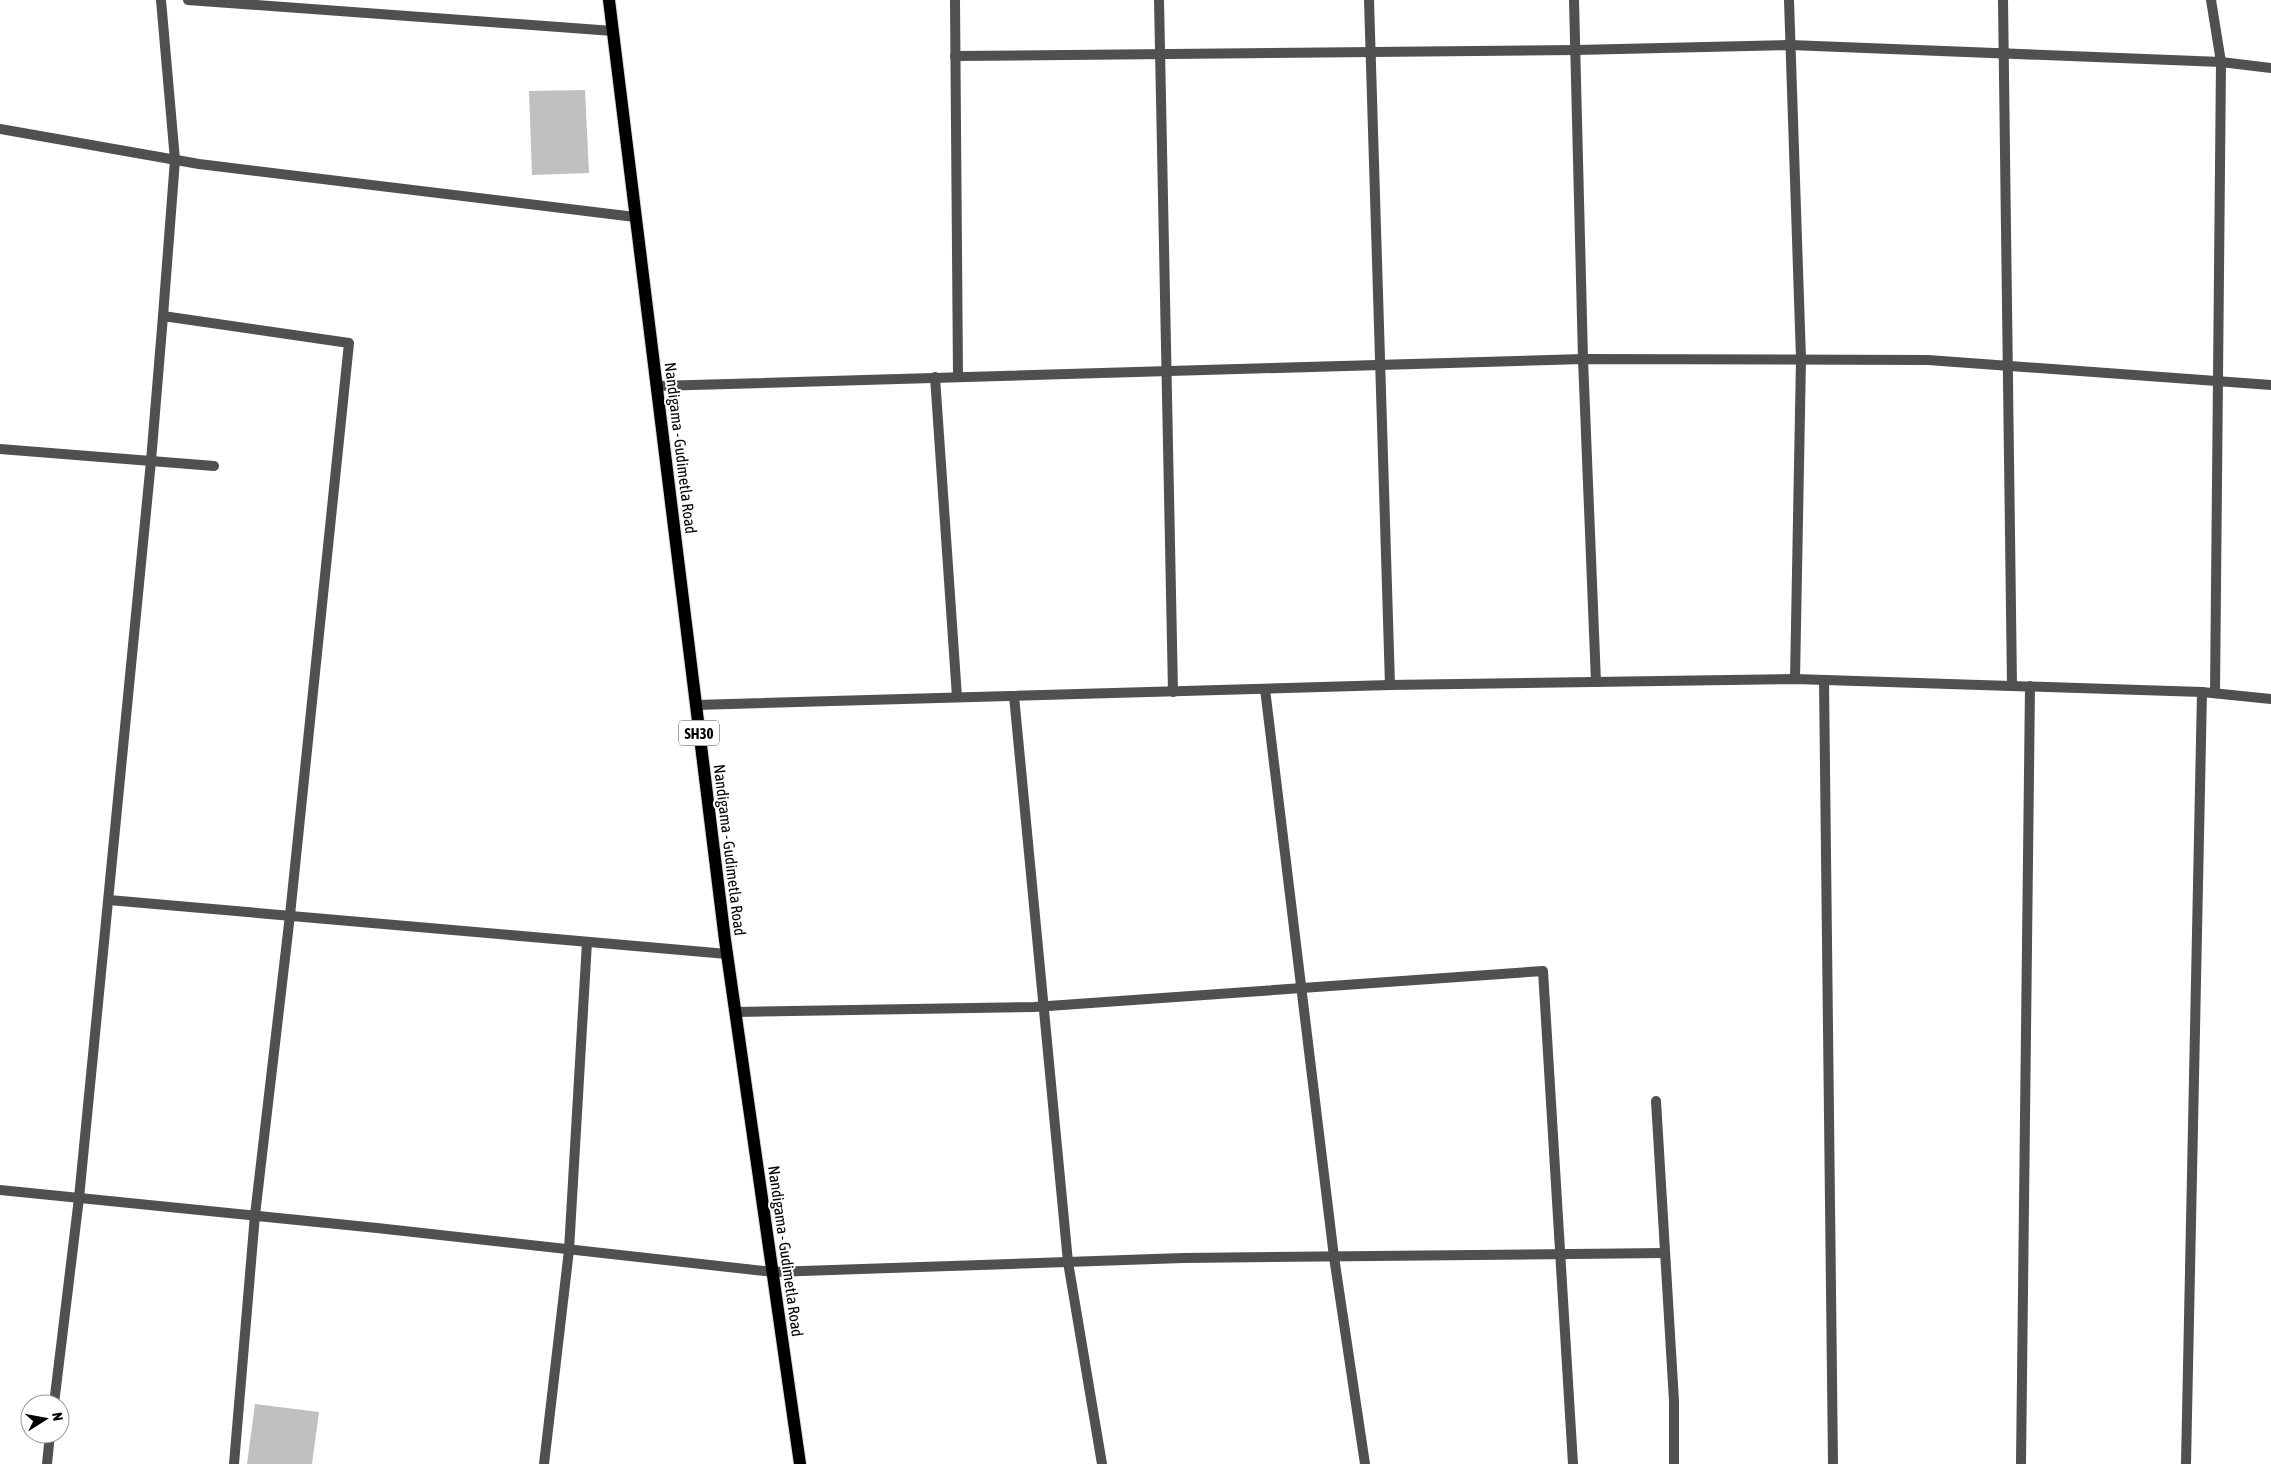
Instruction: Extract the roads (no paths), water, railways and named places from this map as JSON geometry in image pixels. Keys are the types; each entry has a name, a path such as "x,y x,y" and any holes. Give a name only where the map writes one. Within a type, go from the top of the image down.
{"main road":[{"name":"Nandigama - Gudimetla Road","path":"609,0 727,954 800,1464"}],"street":[{"path":"55,1394 79,1198 109,900 151,461 175,160 161,0"},
{"path":"188,0 612,31"},
{"path":"955,0 958,376"},
{"path":"1159,0 1173,692"},
{"path":"1369,0 1390,685"},
{"path":"1574,0 1584,359 1596,682"},
{"path":"1789,0 1800,359 1794,679"},
{"path":"2003,0 2012,686"},
{"path":"2211,0 2221,62 2215,693"},
{"path":"955,56 1576,50 1790,45 2221,62 2271,68"},
{"path":"0,129 175,160 635,217"},
{"path":"163,316 349,344 290,915 255,1215 234,1464"},
{"path":"657,386 1584,359 1928,360 2271,385"},
{"path":"935,377 957,698"},
{"path":"0,449 214,466"},
{"path":"696,705 1390,685 1794,679 2202,692 2271,699"},
{"path":"1824,680 1833,1464"},
{"path":"2021,1464 2030,686"},
{"path":"1265,689 1334,1256 1365,1464"},
{"path":"2186,1464 2202,692"},
{"path":"1014,696 1068,1262 1102,1464"},
{"path":"109,900 727,954"},
{"path":"544,1464 569,1250 586,942"},
{"path":"735,1012 1043,1006 1543,971 1573,1464"},
{"path":"1656,1101 1674,1401 1674,1464"},
{"path":"0,1190 255,1215 773,1272 1068,1262 1334,1256 1666,1253"},
{"path":"46,1464 49,1444"}]}
